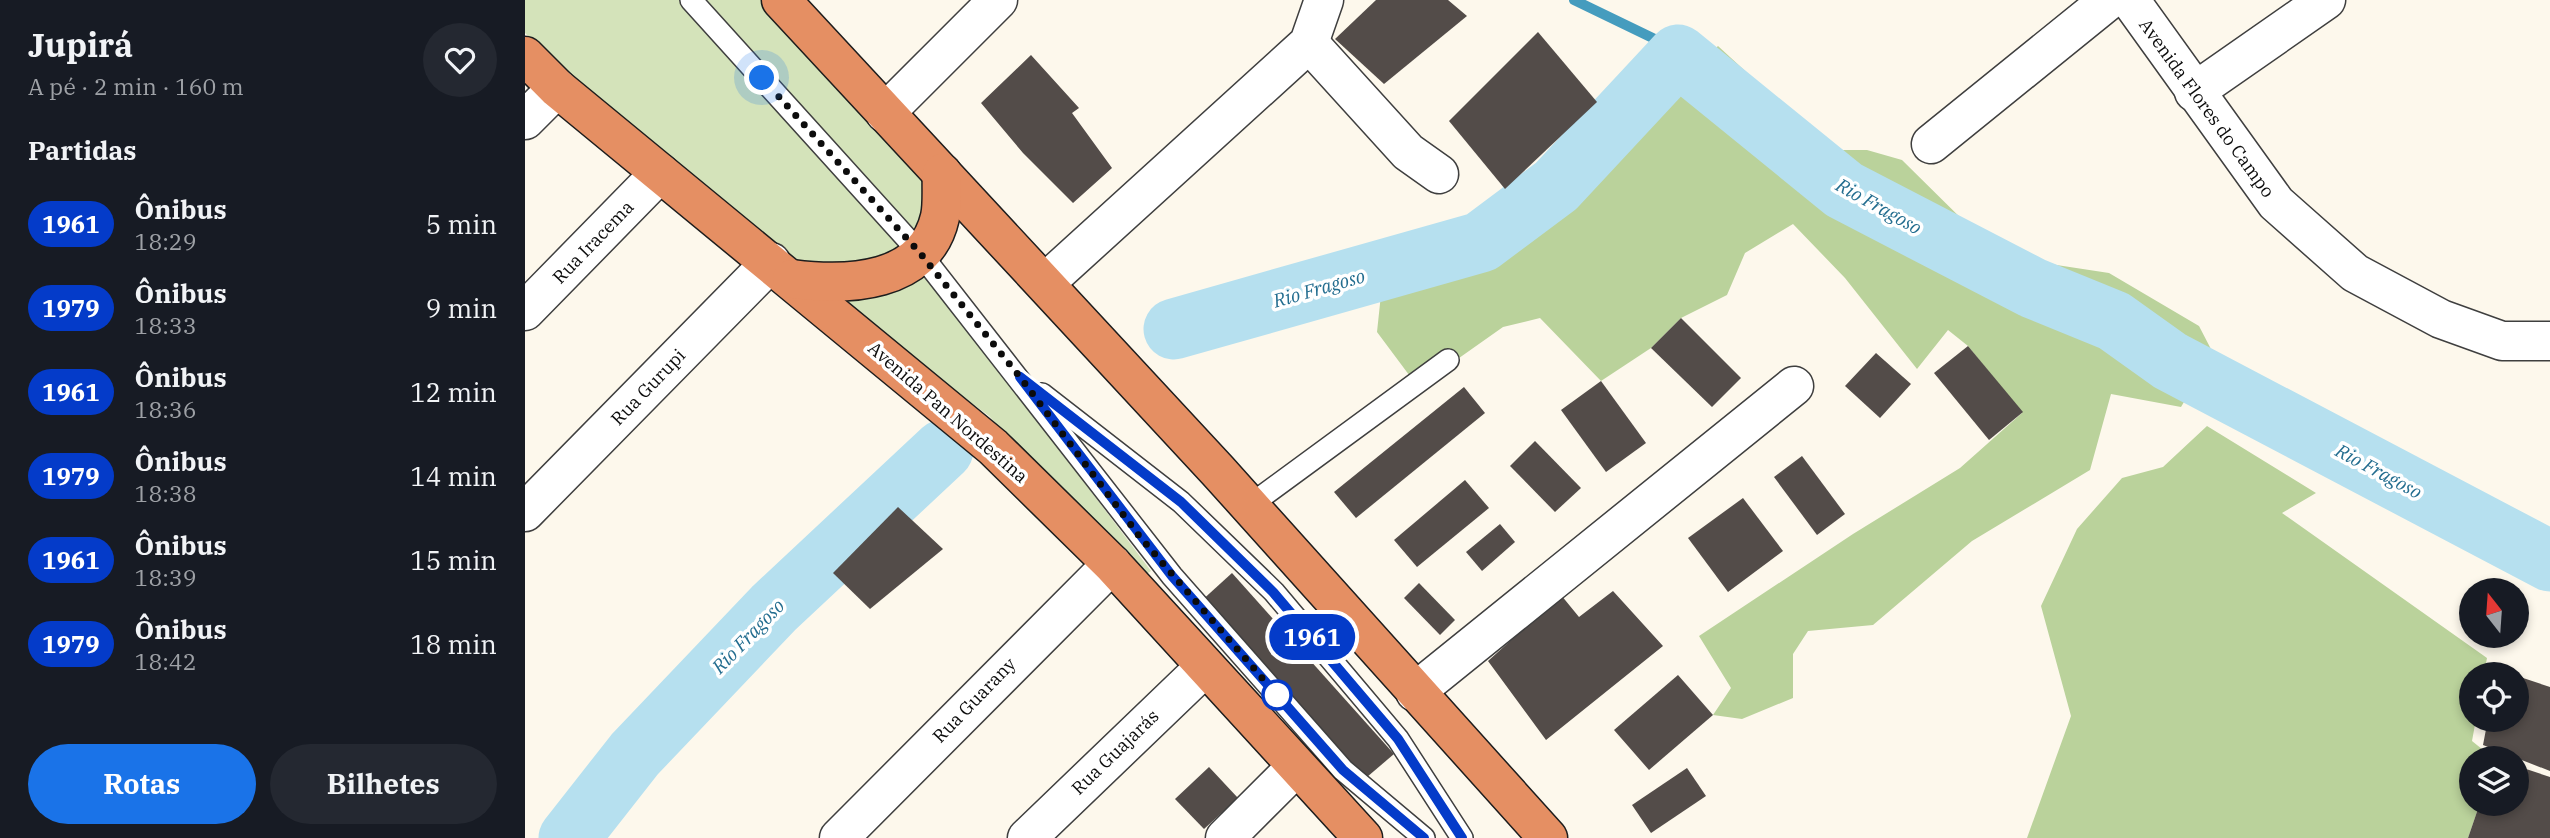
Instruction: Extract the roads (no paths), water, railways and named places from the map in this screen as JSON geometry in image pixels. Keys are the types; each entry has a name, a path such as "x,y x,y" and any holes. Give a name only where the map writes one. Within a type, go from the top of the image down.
{"highway":[{"path":"781,0 1045,283 1548,838"},
{"name":"Avenida Pan Nordestina","path":"525,55 557,88 993,447 1112,564 1363,838"},
{"path":"781,270 832,284 861,281 901,270 920,253 934,235 941,215 941,173"}],"street":[{"path":"885,113 997,0"},
{"path":"1045,283 1309,43 1324,0"},
{"path":"1931,144 2109,0"},
{"name":"Avenida Flores do Campo","path":"2130,0 2276,203 2355,273 2441,319 2502,341 2550,365"},
{"path":"2194,92 2326,0"},
{"path":"1309,43 1408,152 1439,174"},
{"path":"525,120 557,88"},
{"name":"Rua Iracema","path":"525,311 660,173"},
{"name":"Rua Gurupi","path":"525,512 781,270"},
{"name":"Avenida Flores do Campo","path":"2502,341 2550,341"},
{"path":"1415,692 1794,386"},
{"name":"Rua Guarany","path":"839,838 1112,564"},
{"name":"Rua Guajarás","path":"1027,838 1205,667"},
{"path":"1225,838 1296,767"}],"lane":[{"path":"691,0 920,253 1020,377 1172,576 1343,770 1424,838"},
{"path":"1249,506 1448,359"},
{"path":"1020,377 1181,502 1273,592 1398,739 1462,838"}],"waterway":[{"path":"1574,0 1663,43 1678,55"},
{"name":"Rio Fragoso","path":"1174,329 1481,242 1556,186 1678,55 1844,190 2033,288 2114,321 2170,361 2550,561"},
{"name":"Rio Fragoso","path":"569,838 635,754 774,608 943,450"}]}
